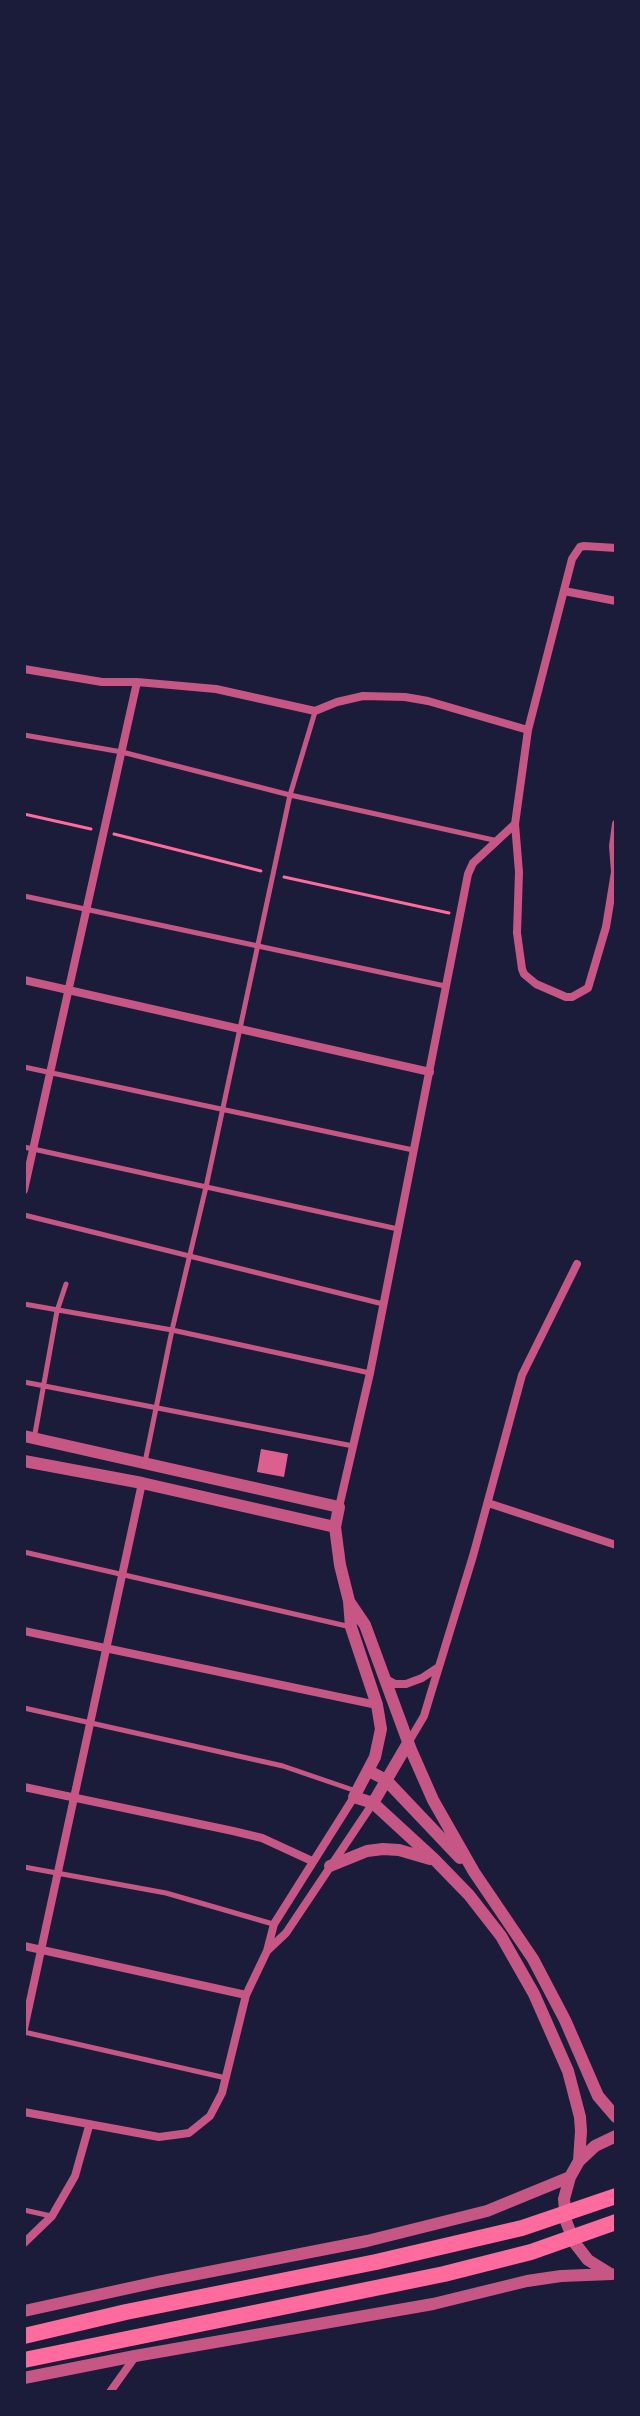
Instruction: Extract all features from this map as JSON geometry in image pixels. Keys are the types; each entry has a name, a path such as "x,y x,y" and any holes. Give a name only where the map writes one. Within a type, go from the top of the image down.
{"highway":[{"path":"24,2336 508,2231 616,2196"},
{"path":"24,2360 444,2274 531,2252 616,2222"}],"street":[{"path":"616,548 580,547 572,559 528,730 515,824 519,872 517,933 522,969 536,984 566,997 585,992 588,988 606,927 615,872 613,846 616,824"},
{"path":"564,591 616,601"},
{"path":"24,669 102,682 216,689 315,711 363,696 405,697 528,730"},
{"path":"24,1190 29,1148 50,1073 137,682"},
{"path":"24,2112 159,2137 189,2133 210,2116 222,2093 246,1995 267,1951 274,1924 369,1771 377,1752 380,1736 377,1705 351,1627 335,1527 370,1373 471,867 515,824"},
{"path":"24,980 430,1072"},
{"path":"267,1951 286,1933 373,1803 424,1716 488,1503 522,1375 577,1264"},
{"path":"29,1438 339,1507"},
{"path":"24,1461 142,1483 335,1527"},
{"path":"24,2030 142,1483"},
{"path":"488,1503 616,1545"},
{"path":"349,1601 365,1625 408,1743 433,1800 474,1872 533,1959 565,2020 598,2096 616,2117"},
{"path":"24,1631 377,1705"},
{"path":"384,1677 395,1684 406,1684 438,1668"},
{"path":"369,1771 386,1780 474,1872"},
{"path":"24,1787 262,1838 312,1861"},
{"path":"355,1794 373,1803 434,1859 469,1895 501,1936 534,1994 568,2071 581,2131 579,2161"},
{"path":"330,1866 367,1851 383,1849 434,1859"},
{"path":"24,1946 246,1995"},
{"path":"24,2243 52,2216 75,2176 89,2126"},
{"path":"614,2275 584,2256 569,2232 564,2204 570,2177 579,2161 595,2146 616,2136"},
{"path":"24,2311 202,2272 367,2241 487,2211 570,2177"},
{"path":"24,2378 433,2304 527,2281 561,2276 614,2275"},
{"path":"110,2392 135,2356"}],"lane":[{"path":"145,1464 290,795 315,711"},
{"path":"24,735 122,752 290,795 499,841"},
{"path":"24,896 446,986"},
{"path":"24,1067 414,1150"},
{"path":"29,1148 399,1229"},
{"path":"24,1215 384,1304"},
{"path":"29,1438 57,1311 66,1284"},
{"path":"24,1304 172,1330 370,1373"},
{"path":"24,1382 353,1446"},
{"path":"24,1552 351,1627"},
{"path":"24,1708 283,1766 355,1794"},
{"path":"24,1867 166,1893 274,1924"},
{"path":"24,2030 226,2078"},
{"path":"24,2210 52,2216"}],"path":[{"path":"24,814 273,875 460,915"}],"building":[{"path":"261,1449 288,1454 284,1477 257,1472"}]}
